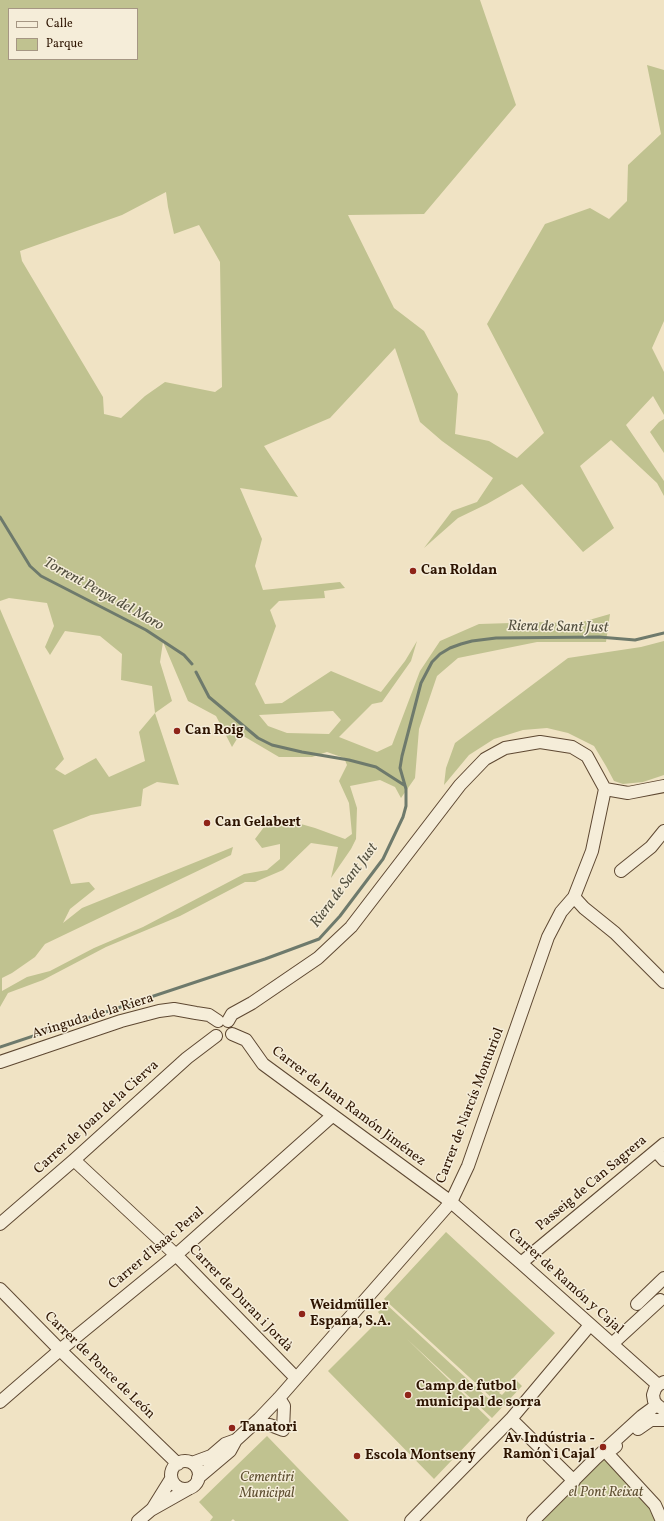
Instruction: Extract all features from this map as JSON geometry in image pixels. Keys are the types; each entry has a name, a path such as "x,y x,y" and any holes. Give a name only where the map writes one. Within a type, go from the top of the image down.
{"street":[{"path":"223,1021 232,1026 232,1034 224,1040 216,1036 214,1026 252,1003 318,958 351,927 457,790 485,759 505,748 540,742 572,747 587,756 606,789 628,793 664,786"},
{"name":"Carrer de Narcís Monturiol","path":"198,1478 230,1451 236,1440 279,1398 451,1202 468,1166 548,937 561,912 574,897 592,851 606,789"},
{"path":"621,871 651,847 664,831"},
{"path":"574,897 584,908 615,934 664,982"},
{"name":"Avinguda de la Riera","path":"0,1062 121,1021 159,1011 174,1009 209,1015 223,1021"},
{"name":"Carrer de Juan Ramón Jiménez","path":"232,1034 246,1040 263,1064 451,1202"},
{"name":"Carrer de Joan de la Cierva","path":"0,1224 74,1160 187,1058 216,1036"},
{"name":"Carrer d'Isaac Peral","path":"0,1402 60,1350 176,1255 332,1116"},
{"name":"Passeig de Can Sagrera","path":"521,1263 661,1152"},
{"name":"Carrer de Duran i Jordà","path":"74,1160 176,1255 296,1378"},
{"name":"Carrer de Ramón y Cajal","path":"451,1202 612,1344 661,1383"},
{"path":"638,1304 664,1278"},
{"name":"Carrer de Ponce de León","path":"0,1289 60,1350 178,1464"},
{"path":"612,1344 660,1300"},
{"path":"411,1521 511,1419 590,1325"},
{"path":"533,1521 596,1458 642,1416 660,1408 654,1400 653,1395 654,1389 661,1383"},
{"path":"259,1419 266,1425 270,1425 285,1432 284,1406 279,1398"},
{"path":"511,1419 574,1481"},
{"path":"662,1521 656,1505 607,1453 651,1420 664,1420"},
{"name":"Carrer de Narcís Monturiol","path":"192,1463 211,1456 225,1444 236,1440"},
{"path":"138,1521 151,1510 194,1485 198,1478 198,1470 192,1463 184,1461 178,1464 171,1474 171,1479 151,1510"},
{"path":"171,1479 177,1486 186,1489 190,1488"}],"green space":[{"path":"0,0 480,0 516,105 424,214 348,215 394,308 424,331 458,394 455,434 489,441 517,458 544,433 487,324 545,224 590,208 609,219 627,201 628,165 661,134 647,65 664,70 664,321 652,348 664,372 664,415 653,396 626,425 664,481 664,496 657,483 611,440 580,466 614,528 583,552 522,484 487,504 458,518 424,548 452,511 477,502 493,478 442,441 420,422 395,348 330,418 264,446 298,497 240,488 262,539 255,566 263,590 340,582 345,588 324,591 325,598 279,601 270,610 276,626 255,684 265,704 282,703 331,671 381,692 405,661 417,641 411,661 382,702 372,704 339,737 377,752 392,745 420,671 440,641 479,624 544,622 575,624 610,614 606,642 537,642 458,658 437,676 419,729 415,778 401,798 395,787 380,780 350,786 357,808 356,839 331,878 338,847 311,843 283,870 255,882 245,882 180,916 106,947 43,980 8,993 0,1007 0,609 64,759 55,769 65,775 96,758 109,777 145,761 139,732 155,713 152,686 121,680 122,654 100,636 65,631 50,655 45,647 54,626 47,603 9,598 0,601","holes":["166,192 174,234 199,225 220,262 222,387 215,392 165,382 145,396 121,418 104,414 103,397 22,261 20,251 122,215","163,642 188,701 216,716 232,747 240,734 279,757 312,757 327,752 344,758 347,765 339,781 349,803 352,834 345,839 294,822 264,827 255,839 262,848 280,844 280,859 267,870 244,874 143,927 94,948 50,971 27,977 2,991 2,978 35,957 45,944 231,855 233,847 82,908 63,923 70,909 95,889 89,882 71,884 53,830 91,815 141,806 143,789 157,782 179,785 155,713 172,701 160,662","333,711 341,720 329,734 287,733 268,726 259,715"]},
{"path":"664,419 664,453 650,432 659,422"},
{"path":"664,641 664,775 643,782 623,784 614,781 594,746 568,733 547,728 523,730 494,739 469,755 444,785 446,768 455,743 568,658 641,647"},
{"path":"446,1232 555,1333 499,1393 502,1395 516,1380 522,1386 492,1418 407,1339 490,1420 434,1479 328,1371 382,1317 378,1312 386,1304 491,1401 493,1399 384,1299"},
{"name":"Cementiri Municipal","path":"267,1436 349,1521 235,1521 233,1519 231,1521 210,1521 213,1517 199,1502"},
{"name":"el Pont Reixat","path":"607,1453 662,1521 540,1521"}],"waterway":[{"name":"Torrent Penya del Moro","path":"0,517 30,566 41,576 146,630 184,655 192,664"},
{"name":"Riera de Sant Just","path":"0,1047 265,959 319,939 340,916 383,859 403,817 406,806 406,789 400,768 402,756 421,683 432,662 440,654 461,644 496,638 599,637 635,640 664,633"},
{"name":"Torrent Penya del Moro","path":"196,672 209,697 258,738 272,745 349,760 376,767 404,785"}],"place":[{"name":"Can Roldan","path":"413,571"},
{"name":"Can Roig","path":"177,731"},
{"name":"Can Gelabert","path":"207,823"},
{"name":"Weidmüller Espana, S.A.","path":"302,1314"},
{"name":"Camp de futbol municipal de sorra","path":"408,1395"},
{"name":"Tanatori","path":"232,1428"},
{"name":"Av Indústria - Ramón i Cajal","path":"603,1447"},
{"name":"Escola Montseny","path":"357,1456"}]}
